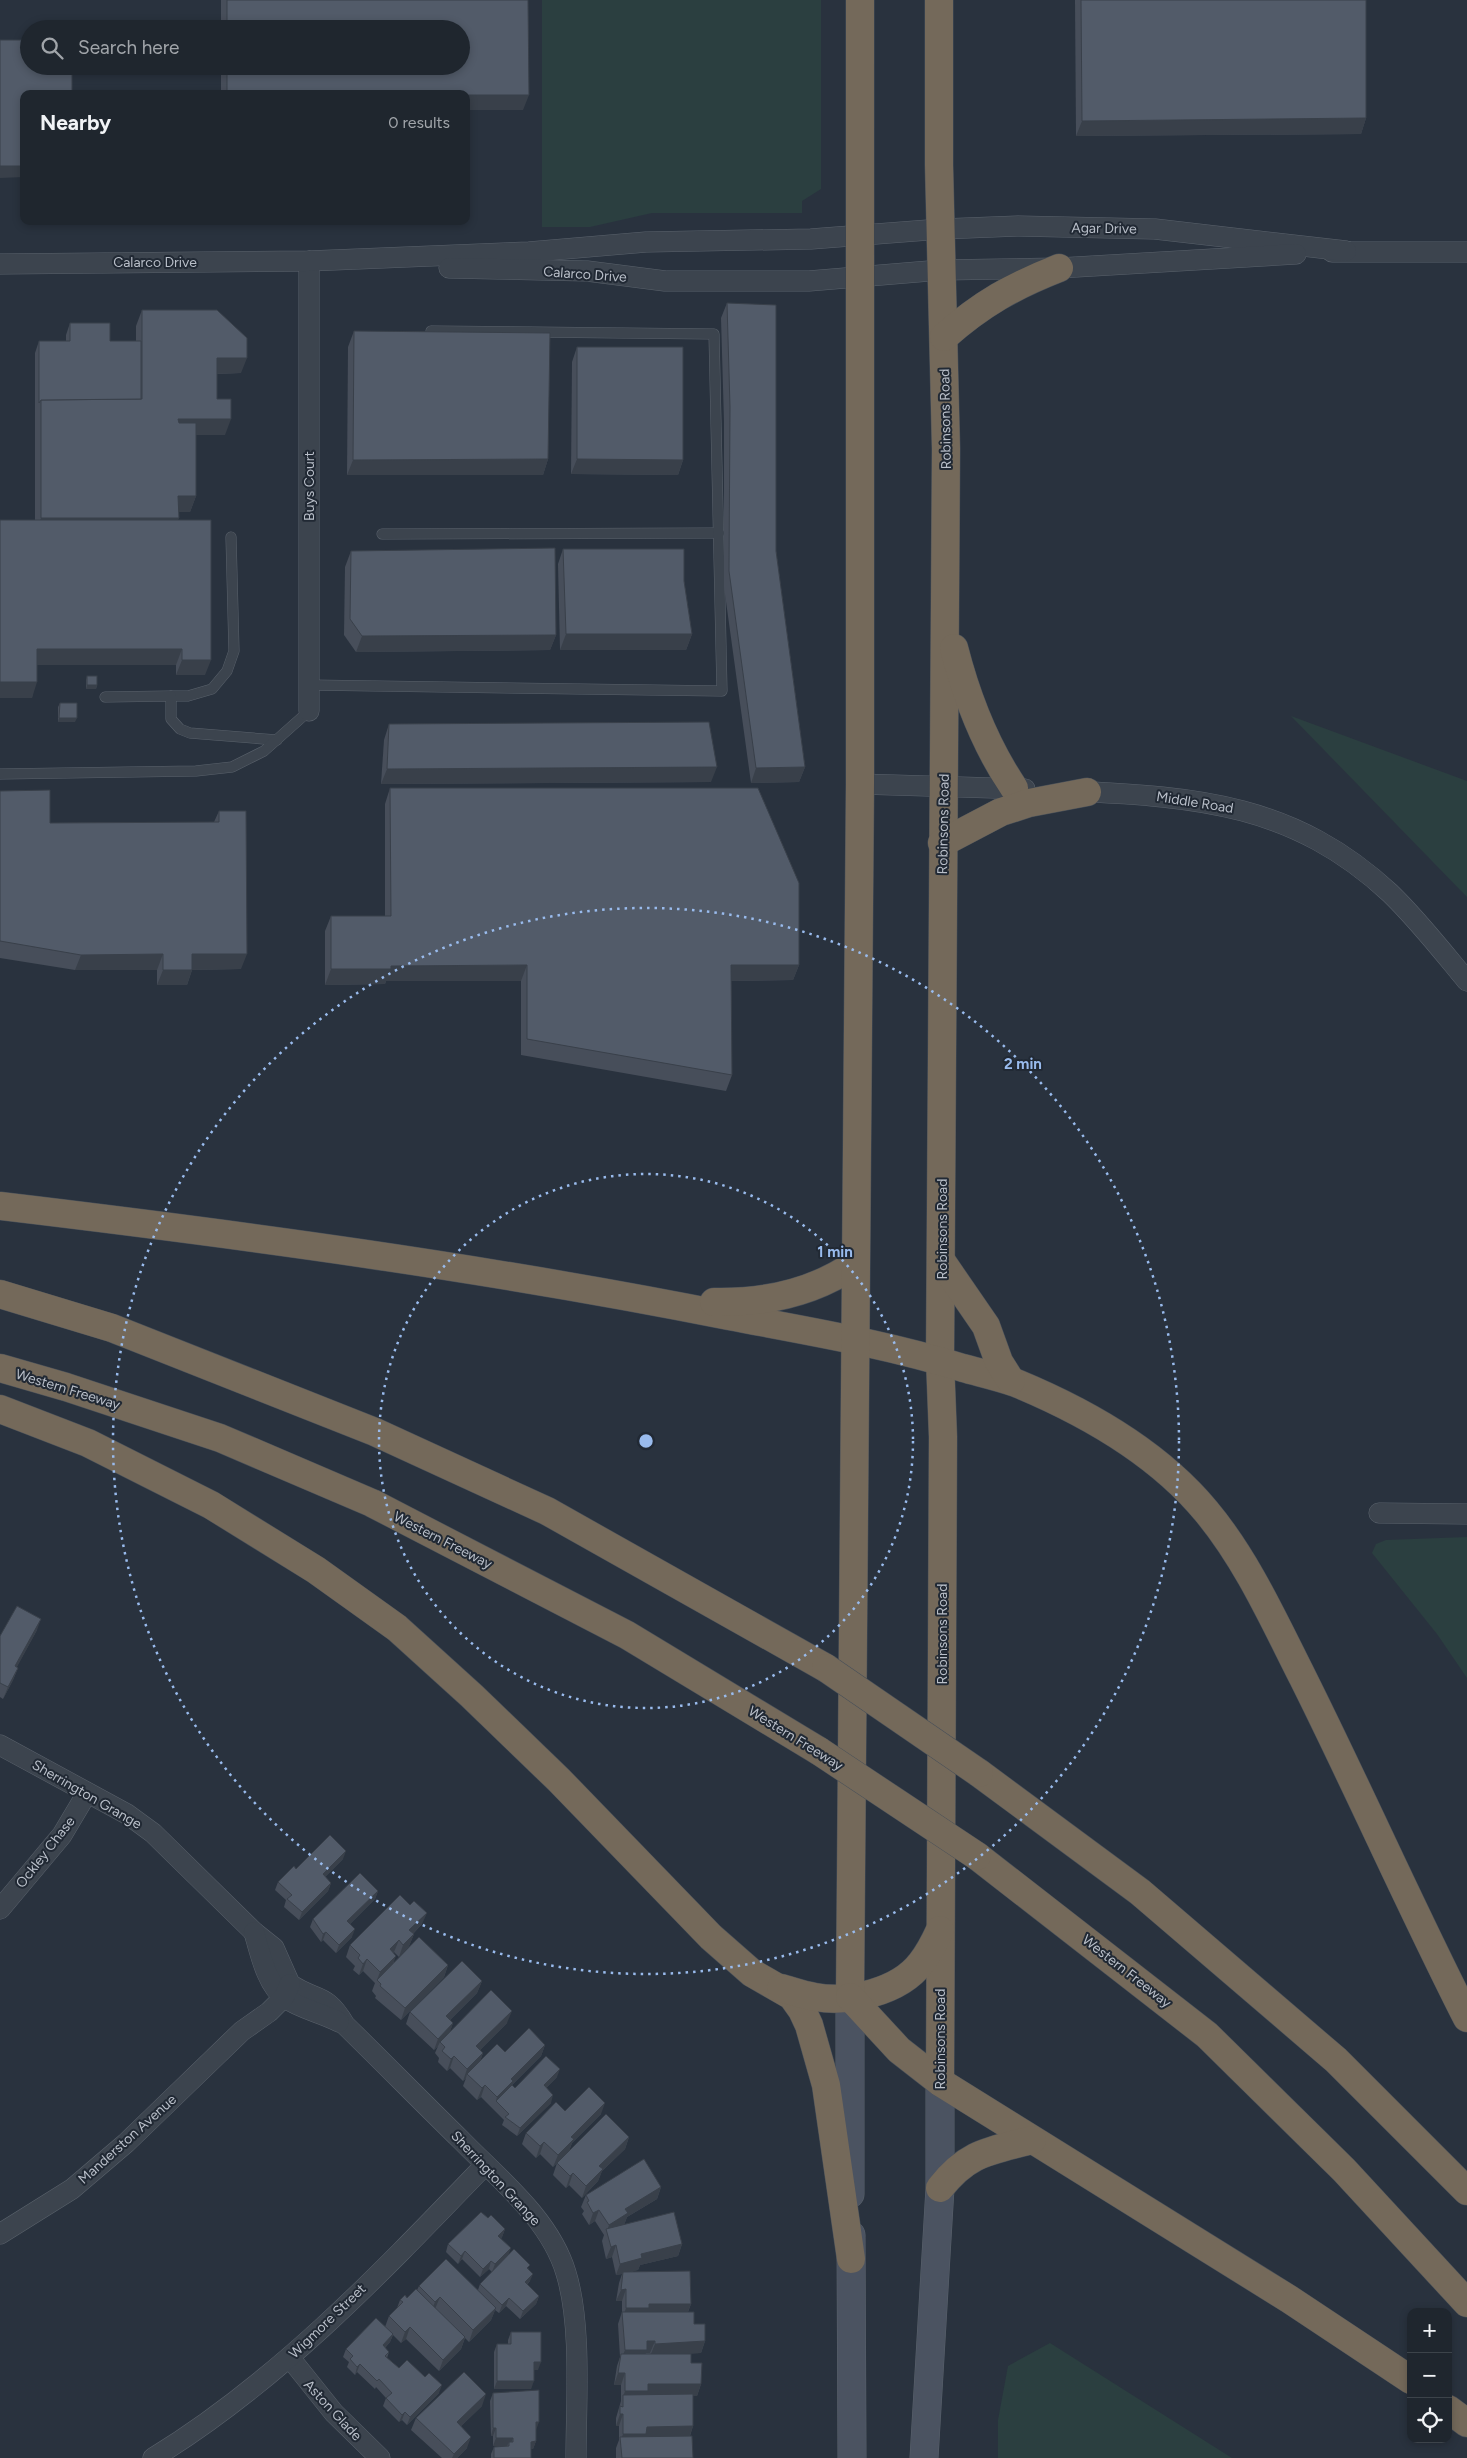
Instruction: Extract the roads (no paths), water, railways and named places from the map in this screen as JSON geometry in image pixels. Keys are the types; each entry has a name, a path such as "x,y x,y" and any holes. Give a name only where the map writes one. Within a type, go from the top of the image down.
{"highway":[{"path":"860,0 860,784 850,1997 899,2050 940,2082 1272,2289 1407,2377"},
{"name":"Robinsons Road","path":"939,0 941,270 944,337 945,613 940,1360 944,1437 940,2082"},
{"path":"944,337 978,308 1018,284 1059,268"},
{"path":"945,613 963,683 984,738 1014,788"},
{"path":"942,843 1001,812 1029,803 1086,792"},
{"path":"0,1206 183,1228 491,1272 650,1300 855,1340 940,1360 1011,1381 1094,1420 1134,1445 1175,1480 1205,1510 1233,1549 1267,1606 1331,1733 1467,2018"},
{"path":"942,1262 986,1326 1000,1362 1011,1381"},
{"path":"650,1300 726,1302 788,1295 834,1278 855,1264"},
{"path":"0,1294 112,1328 375,1432 547,1511 826,1668 979,1773 1155,1905 1336,2060 1467,2191"},
{"name":"Western Freeway","path":"0,1368 66,1387 220,1438 372,1503 627,1635 820,1751 977,1856 1207,2035 1344,2170 1467,2303"},
{"path":"0,1409 88,1443 211,1505 316,1570 397,1628 472,1696 559,1780 711,1937 752,1973 792,1996 802,2010 813,2038 826,2085 851,2259"},
{"path":"778,1987 816,1998 850,1997 888,1988 908,1976 926,1956 941,1927"},
{"path":"940,2188 952,2172 964,2161 981,2153 1032,2140"},
{"path":"1452,2412 1467,2423"}],"main road":[{"path":"850,1997 852,2458"},
{"name":"Robinsons Road","path":"924,2458 940,2188 940,2082"}],"street":[{"name":"Agar Drive","path":"861,235 1018,226 1155,229 1346,251"},
{"name":"Calarco Drive","path":"0,264 309,261 528,252 646,242 800,240 861,235"},
{"name":"Agar Drive","path":"861,276 941,270 1059,268 1346,251 1467,252"},
{"name":"Calarco Drive","path":"309,261 401,267 588,271 665,281 809,281 861,276"},
{"name":"Buys Court","path":"309,261 309,711"},
{"name":"Middle Road","path":"860,784 1014,788 1178,797 1226,805 1296,828 1360,868 1418,921 1467,981"},
{"path":"1379,1513 1467,1514"},
{"name":"Sherrington Grange","path":"0,1745 127,1814 154,1832 254,1932 274,1948 283,1990 326,2000 336,2009 345,2025 485,2165 540,2224 551,2240 566,2272 575,2328 576,2458"},
{"name":"Ockley Chase","path":"0,1909 62,1835 87,1793"},
{"name":"Manderston Avenue","path":"0,2234 72,2189 126,2143 242,2031 260,2002 283,1990"},
{"name":"Wigmore Street","path":"153,2458 218,2415 290,2358 485,2165"},
{"name":"Aston Glade","path":"290,2358 334,2413 380,2458"}],"lane":[{"path":"309,685 722,691 714,334 431,332"},
{"path":"382,534 719,533"},
{"path":"105,697 188,696 212,689 227,671 234,651 231,537"},
{"path":"171,696 171,719 180,729 190,732 277,740"},
{"path":"0,774 196,771 232,766 264,751 309,711"}]}
